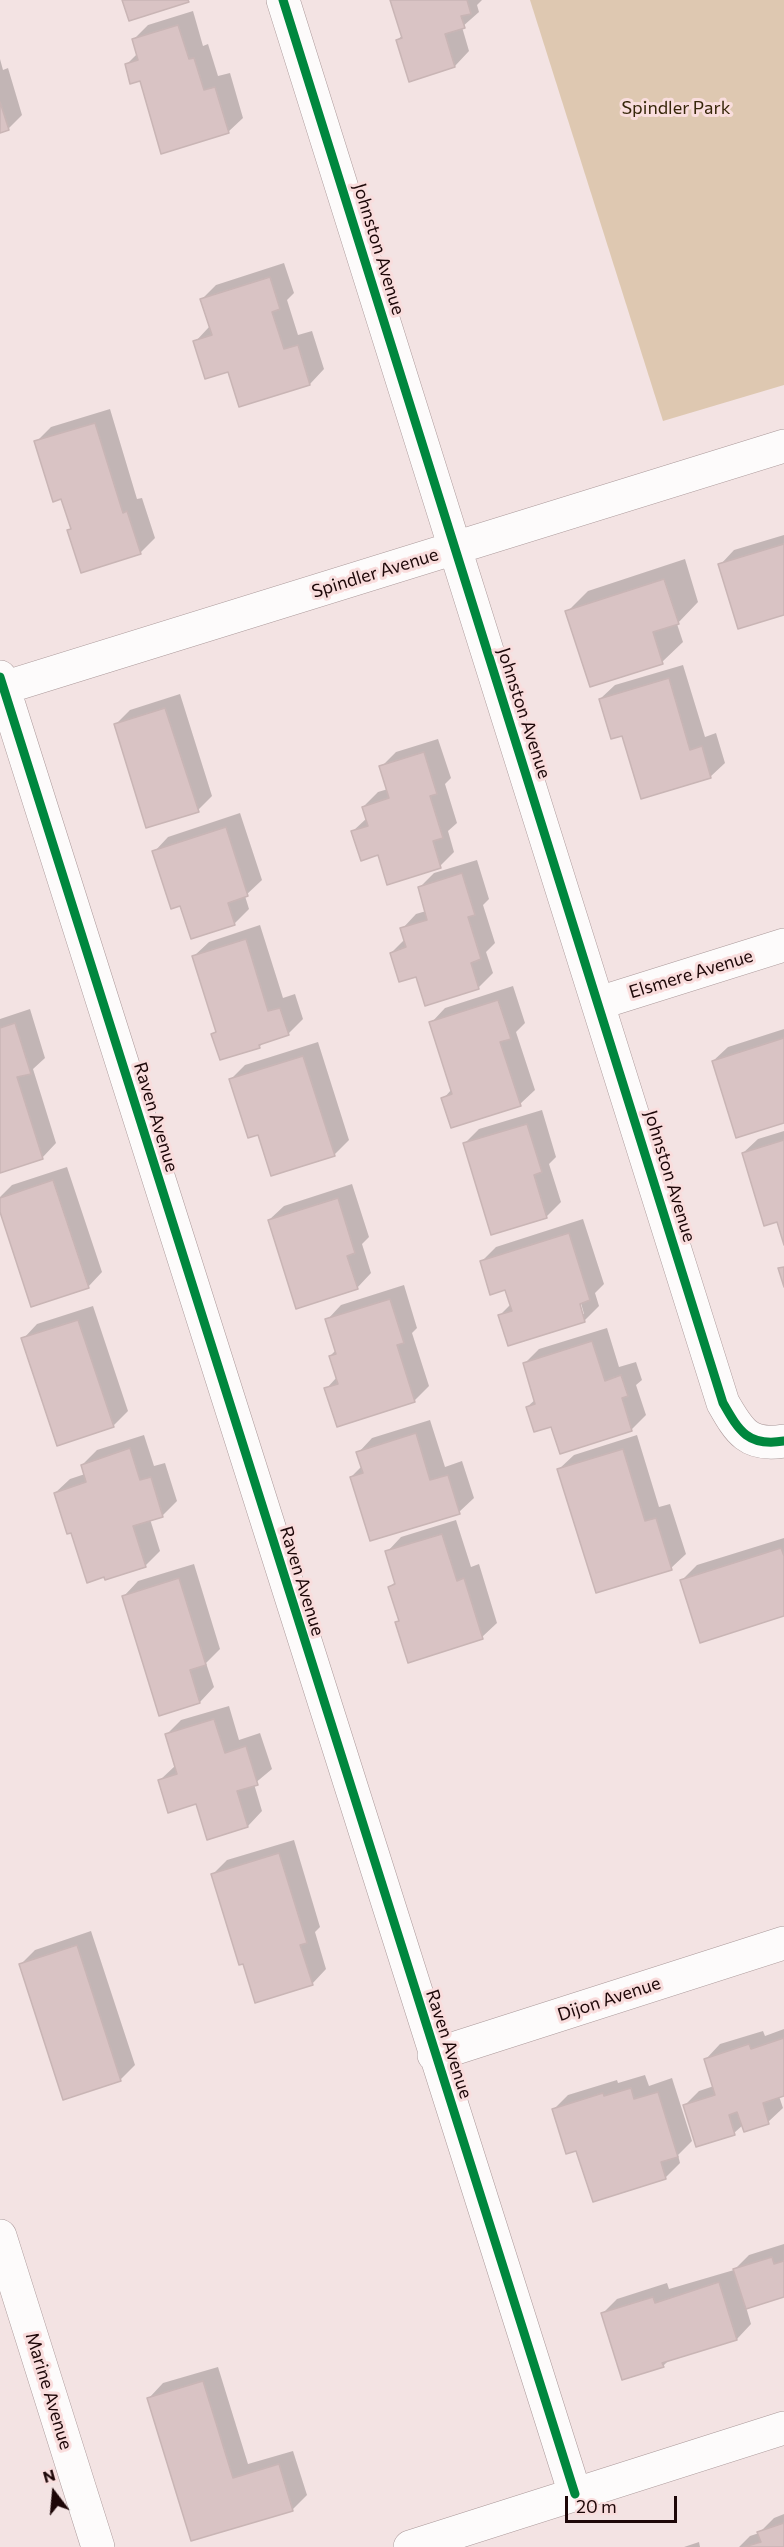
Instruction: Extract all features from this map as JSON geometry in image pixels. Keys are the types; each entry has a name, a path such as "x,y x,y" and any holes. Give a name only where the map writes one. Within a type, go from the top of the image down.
{"street":[{"name":"Johnston Avenue","path":"283,0 723,1403 740,1432 754,1440 772,1443 784,1441"},
{"name":"Spindler Avenue","path":"1,685 455,549 784,446"},
{"name":"Raven Avenue","path":"1,685 575,2494"},
{"name":"Elsmere Avenue","path":"599,1003 784,945"},
{"name":"Dijon Avenue","path":"434,2055 784,1943"},
{"name":"Marine Avenue","path":"0,2236 98,2547"},
{"path":"410,2547 784,2428"}],"green space":[{"name":"Spindler Park","path":"530,0 784,0 784,385 663,421"}],"building":[{"path":"122,0 188,0 189,2 129,21"},
{"path":"390,0 467,0 471,14 461,16 465,28 445,34 455,67 409,82 396,40 402,38"},
{"path":"178,25 189,59 194,58 204,90 215,87 229,133 161,154 140,81 130,84 125,64 138,60 132,39"},
{"path":"0,102 9,130 0,133"},
{"path":"270,277 280,309 272,312 284,349 298,345 310,385 239,407 228,372 205,379 193,341 212,335 200,299"},
{"path":"95,423 123,513 127,511 141,554 81,573 67,530 71,529 61,499 53,502 34,441"},
{"path":"784,544 784,615 738,629 718,564"},
{"path":"664,579 679,624 653,632 663,664 590,687 565,611"},
{"path":"669,678 690,750 702,746 711,778 641,799 622,736 611,739 599,699"},
{"path":"165,708 199,812 146,828 114,724"},
{"path":"424,752 437,794 430,796 443,838 433,841 441,868 387,885 378,855 361,861 351,831 368,826 362,807 389,798 379,766"},
{"path":"226,827 248,896 228,903 235,925 191,939 180,906 171,909 152,851"},
{"path":"462,873 475,915 468,917 481,959 471,963 479,989 425,1006 416,977 399,982 390,953 406,947 400,928 427,920 418,887"},
{"path":"246,939 268,1011 280,1008 289,1035 259,1045 260,1048 220,1060 211,1034 216,1032 192,956"},
{"path":"498,1000 511,1039 500,1042 521,1106 451,1128 441,1098 452,1094 429,1022"},
{"path":"15,1023 31,1074 17,1077 43,1159 0,1173 0,1028"},
{"path":"784,1038 784,1123 736,1138 712,1061"},
{"path":"303,1056 335,1156 271,1176 258,1135 248,1138 229,1079"},
{"path":"527,1124 542,1172 534,1175 547,1218 491,1235 463,1143"},
{"path":"784,1140 784,1245 777,1222 764,1226 742,1153"},
{"path":"53,1180 89,1288 31,1307 0,1212 0,1198"},
{"path":"338,1198 355,1253 347,1256 358,1289 296,1309 268,1220"},
{"path":"569,1233 590,1300 580,1304 585,1322 508,1346 498,1315 512,1311 505,1290 490,1295 480,1261"},
{"path":"784,1267 784,1287 778,1268"},
{"path":"390,1299 404,1343 397,1345 415,1402 337,1427 324,1388 338,1384 329,1356 336,1354 325,1319"},
{"path":"78,1320 114,1427 57,1446 21,1338"},
{"path":"592,1341 605,1381 621,1375 628,1396 622,1398 632,1431 560,1454 551,1427 534,1432 526,1407 535,1404 523,1363"},
{"path":"416,1433 430,1480 448,1475 460,1514 370,1541 350,1477 363,1473 356,1452"},
{"path":"130,1448 140,1480 151,1477 163,1517 133,1526 146,1567 105,1580 104,1577 87,1583 71,1533 67,1534 54,1493 86,1482 81,1465"},
{"path":"623,1449 645,1521 656,1518 672,1570 596,1593 557,1469"},
{"path":"442,1534 457,1581 464,1578 483,1639 408,1663 395,1622 399,1621 388,1587 395,1584 385,1551"},
{"path":"781,1548 784,1556 784,1616 700,1643 680,1580"},
{"path":"179,1578 206,1665 190,1670 200,1703 159,1716 122,1596"},
{"path":"214,1719 225,1753 246,1746 258,1785 237,1791 248,1827 207,1840 196,1804 168,1813 158,1780 177,1774 165,1734"},
{"path":"279,1853 307,1943 300,1945 313,1985 255,2003 243,1964 239,1965 211,1874"},
{"path":"77,1945 121,2081 63,2100 19,1964"},
{"path":"784,2038 784,2096 763,2103 769,2124 744,2132 737,2112 729,2115 735,2135 696,2147 683,2105 715,2095 704,2059 749,2044 751,2049"},
{"path":"631,2088 634,2099 658,2092 678,2157 661,2162 666,2179 593,2202 576,2151 566,2154 552,2109 603,2093 604,2096"},
{"path":"772,2257 774,2264 784,2261 784,2297 746,2309 733,2269"},
{"path":"719,2282 737,2340 662,2363 664,2367 622,2380 601,2313 653,2297 655,2303"},
{"path":"203,2381 233,2478 279,2464 293,2511 191,2541 147,2398"},
{"path":"784,2523 784,2547 744,2547 761,2542 757,2532"}],"cycle path":[{"path":"283,0 723,1403 734,1422 746,1435 762,1442 784,1441"},
{"path":"0,677 575,2494"}]}
